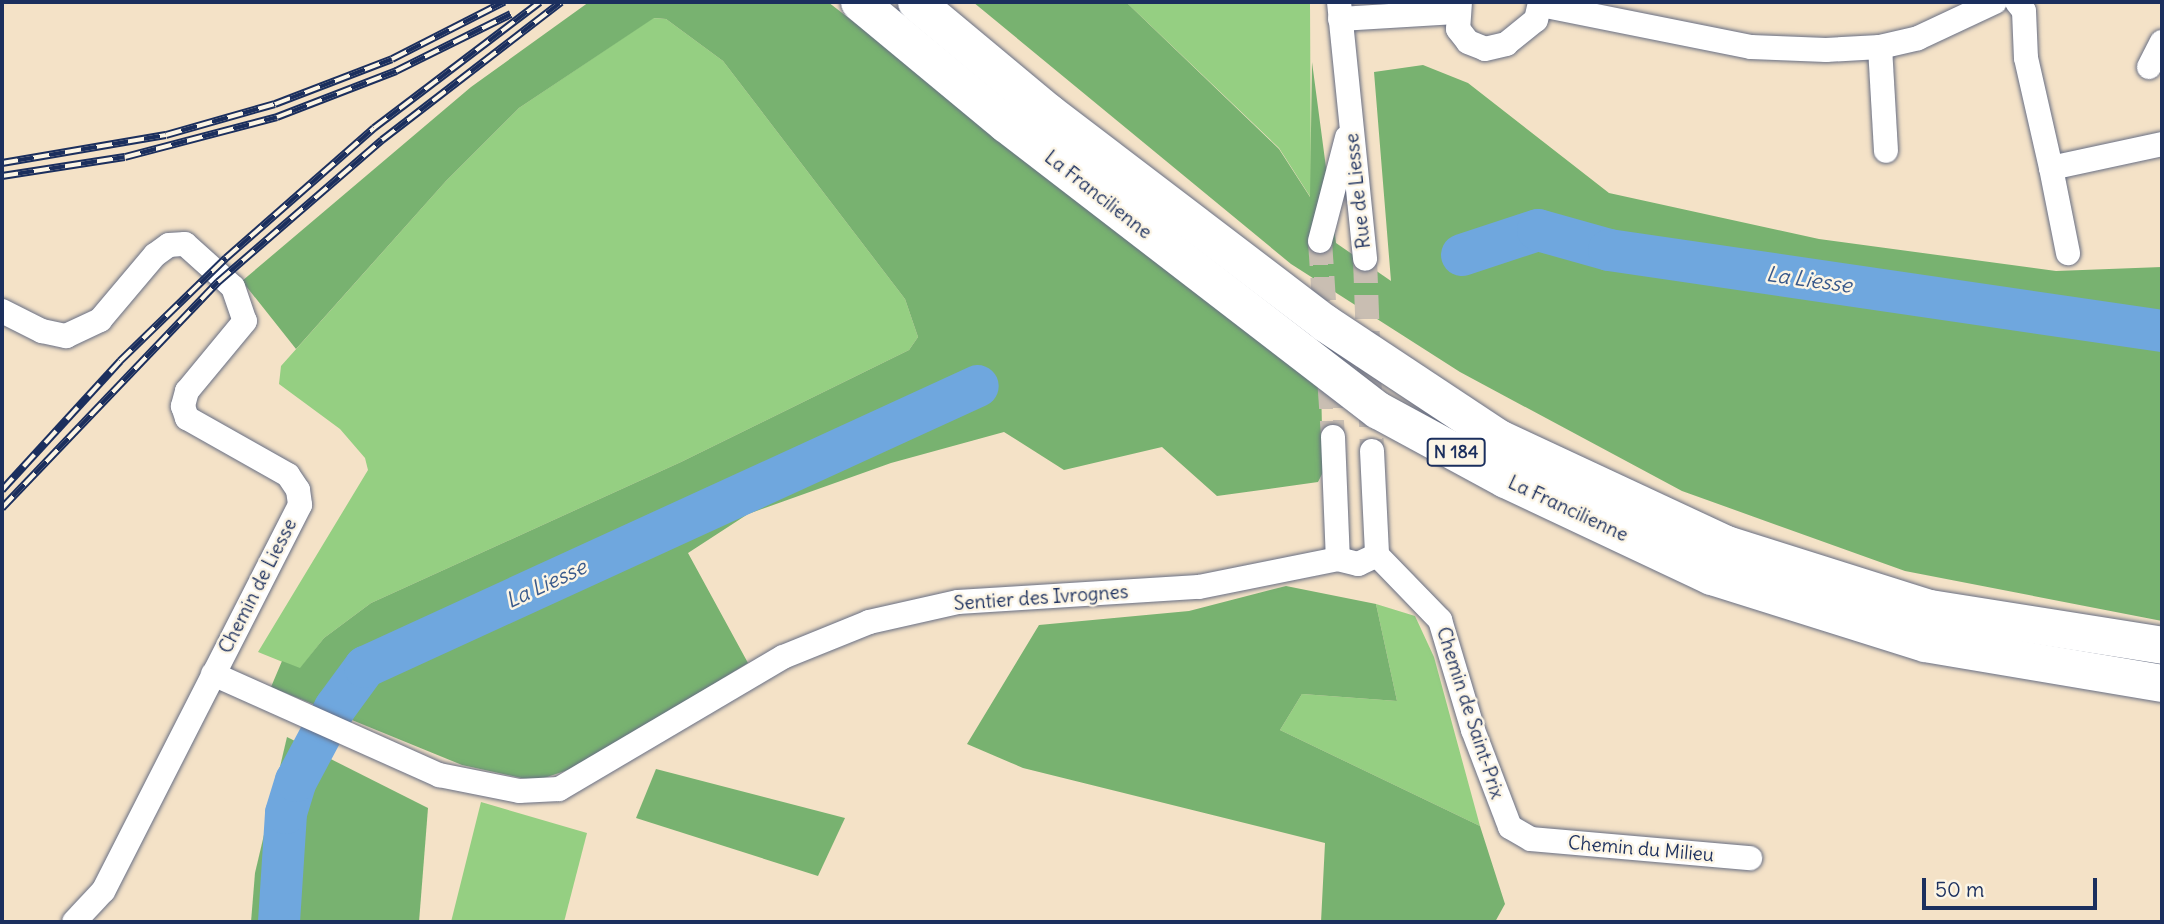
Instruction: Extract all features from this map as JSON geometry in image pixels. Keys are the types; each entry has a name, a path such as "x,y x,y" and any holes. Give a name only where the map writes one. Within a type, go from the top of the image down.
{"highway":[{"name":"La Francilienne","path":"859,2 1006,124 1378,410 1505,479 1738,585 1925,643 2162,683"},
{"name":"La Francilienne","path":"916,2 1048,112 1325,323 1499,438 1726,544 1929,608 2162,645"}],"street":[{"path":"1340,10 1458,7 1458,29 1468,42 1485,49 1506,44 1536,20 1541,4 1751,47 1880,47 1917,37 1994,2"},
{"path":"2017,2 2024,11 2026,58 2068,253"},
{"name":"Rue de Liesse","path":"1340,10 1365,259"},
{"path":"2149,67 2162,42"},
{"path":"1880,47 1886,151"},
{"name":"Rue de Liesse","path":"1320,241 1351,123"},
{"path":"2051,168 2162,144"},
{"name":"Chemin de Liesse","path":"2,311 42,331 66,336 100,320 155,256 177,242 199,253 240,299 245,321 240,332 197,375 183,406 197,427 288,475 298,490 300,505 111,870 103,891 74,922"},
{"path":"1333,437 1338,559"},
{"path":"1372,451 1377,555"},
{"name":"Sentier des Ivrognes","path":"612,761 783,657 869,622 958,602 1199,587 1338,559 1358,564 1377,555"},
{"name":"Chemin de Saint-Prix","path":"1377,555 1440,620 1500,804 1510,827 1531,839"},
{"name":"Chemin de Liesse","path":"213,674 439,775 519,791 559,789 612,761"},
{"name":"Chemin du Milieu","path":"1531,839 1750,858"}],"green space":[{"path":"589,2 828,2 1321,384 1323,472 1318,482 1217,496 1162,447 1064,470 1004,432 891,463 748,514 688,553 748,663 580,766 535,781 462,765 271,687 282,661 300,668 324,638 371,603 681,462 909,350 918,337 905,299 723,61 666,19 654,18 519,108 446,181 296,349 242,281 471,87"},
{"path":"973,2 1126,2 1279,149 1310,197 1312,62 1336,243 1391,281 1374,72 1423,65 1468,83 1609,193 1819,239 2056,271 2162,267 2162,621 1905,571 1682,491 1460,372 1291,264"},
{"path":"1126,2 1310,2 1311,198 1279,148"},
{"path":"653,18 666,19 723,61 905,299 918,337 909,350 681,462 371,603 324,638 300,669 258,652 368,470 365,458 340,429 279,384 281,366 446,181 519,108"},
{"path":"1286,586 1376,604 1397,701 1302,694 1280,730 1480,826 1505,904 1495,922 1321,922 1325,843 1023,768 967,744 1039,625 1189,611"},
{"path":"1376,604 1415,616 1434,657 1480,826 1280,730 1302,694 1397,701"},
{"path":"287,737 428,808 419,922 251,922 255,873"},
{"path":"656,769 845,818 818,876 636,818"},
{"path":"481,802 587,833 564,922 451,922"}],"waterway":[{"name":"La Liesse","path":"1462,255 1538,230 1609,250 2162,331"},
{"name":"La Liesse","path":"279,922 286,813 296,781 335,708 365,667 978,386"}],"tunnel":[{"path":"1320,241 1333,437"},
{"path":"1365,259 1372,451"}],"railway":[{"path":"2,163 166,135 275,104 392,59 504,2"},
{"path":"2,490 120,361 226,258 374,128 540,2"},
{"path":"2,508 218,282 382,140 561,2"},
{"path":"2,176 125,157 277,117 396,71 511,14"}]}
